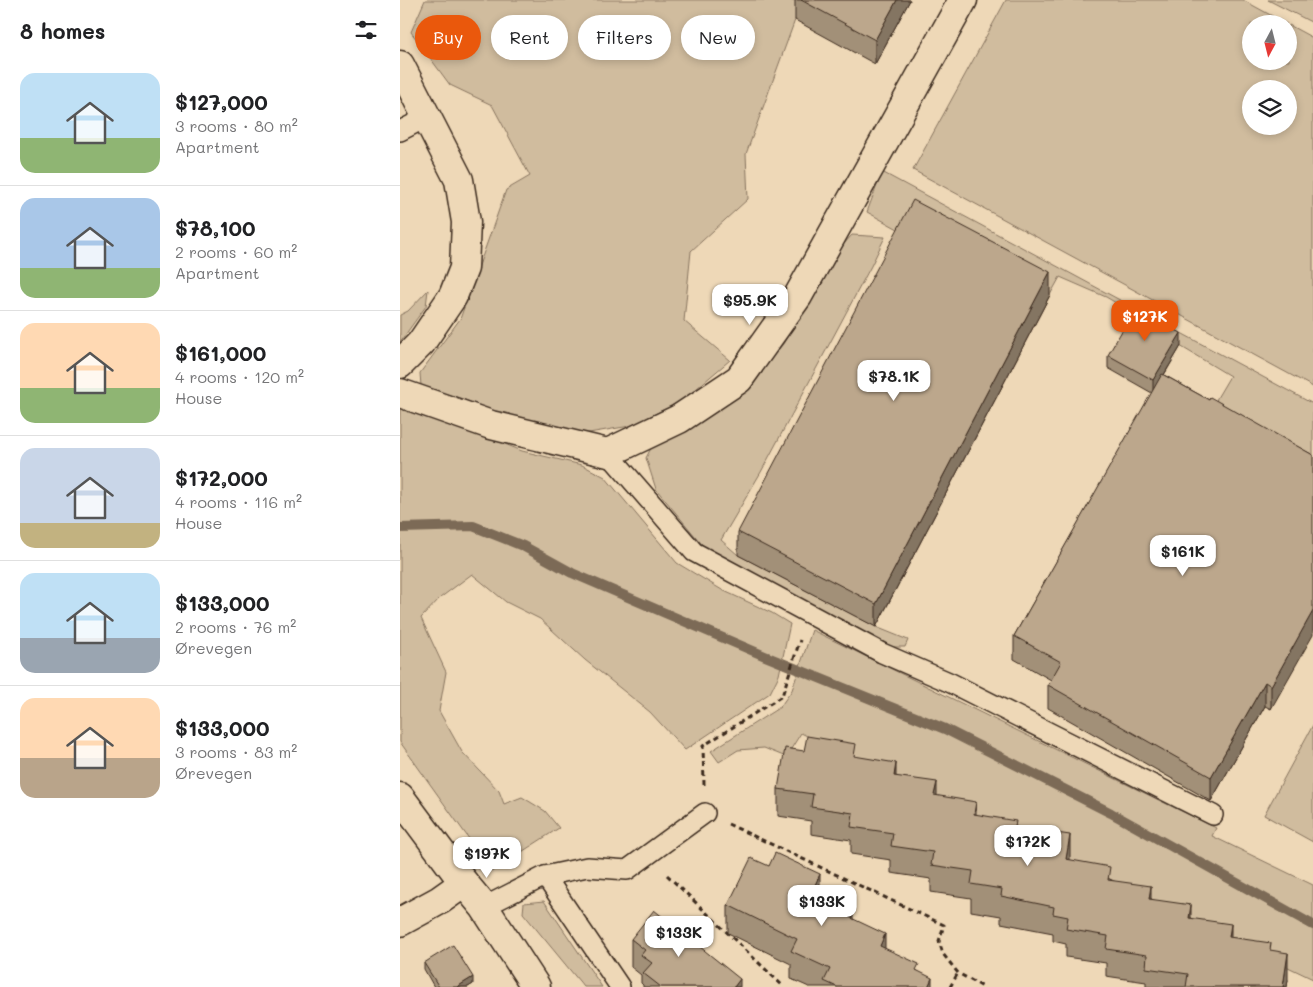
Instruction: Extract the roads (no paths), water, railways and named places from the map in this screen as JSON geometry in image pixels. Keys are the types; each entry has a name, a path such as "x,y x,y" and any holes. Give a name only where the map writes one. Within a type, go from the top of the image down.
{"street":[{"path":"400,394 491,425 608,453 679,419 739,378 798,296 963,0"},
{"path":"400,65 459,180 466,222 464,268 453,296 421,343 400,364"},
{"path":"400,797 484,907 536,987"},
{"path":"400,922 440,900 464,883"}],"lane":[{"path":"400,131 427,117"},
{"path":"608,453 694,552 882,653 953,677 1213,815"},
{"path":"484,907 545,876 587,866 627,870 705,813"},
{"path":"545,876 620,987"}],"waterway":[{"path":"400,528 473,526 523,546 572,573 765,656 945,729 1111,813 1313,925"}]}
